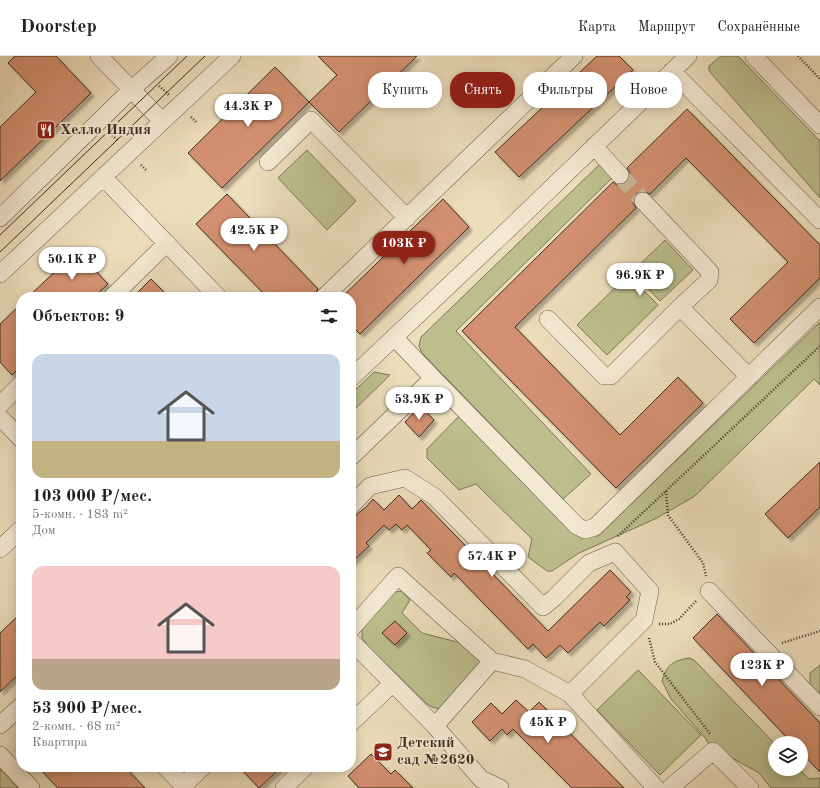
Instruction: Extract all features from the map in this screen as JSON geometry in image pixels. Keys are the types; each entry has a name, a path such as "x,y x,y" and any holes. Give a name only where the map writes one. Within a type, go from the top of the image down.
{"street":[{"path":"99,56 162,121"},
{"path":"0,218 169,56"},
{"path":"0,274 232,56"},
{"path":"329,292 574,56"},
{"path":"356,373 515,223 688,56"},
{"path":"754,56 820,125"},
{"path":"672,71 820,220"},
{"path":"268,162 311,120 407,218"},
{"path":"594,146 620,175"},
{"path":"103,177 213,292"},
{"path":"548,320 604,376 612,376 680,307 709,280 710,272 643,201"},
{"path":"117,292 167,243"},
{"path":"680,307 749,376"},
{"path":"394,337 577,526 586,530 595,527 820,307"},
{"path":"356,452 433,378"},
{"path":"0,404 16,389"},
{"path":"0,417 16,434"},
{"path":"356,501 370,486 405,478 435,497 543,607 554,598 589,562 615,552 650,591 644,620 570,694"},
{"path":"0,549 16,534"},
{"path":"356,623 398,576 492,661 524,669 570,694 656,788"},
{"path":"709,591 820,707"},
{"path":"356,646 435,726 481,779 500,788"},
{"path":"435,726 492,661"},
{"path":"356,718 393,683"},
{"path":"0,725 16,711"},
{"path":"670,788 713,751 750,788"},
{"path":"0,755 31,788"},
{"path":"170,772 185,787 199,772"},
{"path":"284,788 300,772"}],"path":[{"path":"798,56 820,79"},
{"path":"158,84 171,97"},
{"path":"99,122 146,170"},
{"path":"616,537 820,346"},
{"path":"644,620 656,624 670,624 679,619 701,596 709,591 703,563 668,515 666,490"},
{"path":"644,620 655,662 717,743 713,751"},
{"path":"765,649 820,630"}],"green space":[{"path":"721,56 738,56 820,141 820,198 709,71 709,66"},
{"path":"307,150 356,201 327,230 278,178"},
{"path":"601,163 613,177 456,331 591,474 563,499 422,353 419,346 421,337"},
{"path":"665,240 693,270 660,301 632,272"},
{"path":"628,275 658,305 607,355 577,325"},
{"path":"820,322 820,385 814,379 695,496 657,518 579,553 552,571 547,571 528,557 532,539 476,484 459,490 427,458 427,449 461,414 581,535 598,536"},
{"path":"374,372 390,375 356,408 356,389"},
{"path":"402,591 410,600 402,613 422,633 465,644 482,662 439,709 427,704 368,646 362,638 362,628 395,592"},
{"path":"689,658 694,660 768,737 768,776 806,776 809,779 820,778 820,788 771,788 759,773 709,745 706,739 671,699 662,681 668,667 674,662"},
{"path":"820,665 820,699 810,691 810,673"},
{"path":"638,670 701,735 660,775 597,710"},
{"path":"0,769 18,788 0,788"}],"building":[{"path":"15,56 56,56 91,93 0,181 0,127 36,92 8,63"},
{"path":"318,56 417,56 401,72 368,72 368,104 339,132 309,102 337,75"},
{"path":"597,56 619,56 633,70 631,72 615,72 615,87 607,94 607,72 580,72"},
{"path":"275,67 309,102 222,188 188,153"},
{"path":"542,108 593,108 519,177 495,152"},
{"path":"687,109 820,245 820,278 754,343 730,319 788,262 686,158 650,194 641,191 636,194 633,203 636,208 515,327 620,435 678,377 703,403 616,488 462,331 613,182 617,185 622,185 627,182 630,178 630,173 627,168"},
{"path":"227,194 318,289 316,292 262,292 196,224"},
{"path":"443,199 469,227 360,334 356,330 356,292 347,292"},
{"path":"77,251 108,284 99,292 33,292"},
{"path":"151,279 164,292 138,292"},
{"path":"16,309 16,371 12,375 0,362 0,324"},
{"path":"420,406 434,420 419,437 405,422"},
{"path":"820,462 820,507 788,538 765,514"},
{"path":"399,495 412,509 421,500 548,631 610,570 631,592 626,597 630,600 604,626 600,622 568,653 560,645 546,658 533,644 528,649 454,573 451,577 427,553 431,550 407,525 402,530 396,524 389,530 384,525 366,543 369,546 356,558 356,515 373,499 384,510"},
{"path":"717,614 820,723 820,772 808,759 808,736 785,736 693,638"},
{"path":"16,618 16,677 0,692 0,633"},
{"path":"395,621 407,633 395,645 382,633"},
{"path":"516,700 529,712 539,702 624,788 572,788 513,729 507,735 502,729 490,741 472,722 491,703 502,714"},
{"path":"371,754 391,774 395,770 413,788 359,788 348,776 352,772 356,772 356,768"},
{"path":"43,772 130,772 145,788 58,788"},
{"path":"244,772 276,772 259,788"}],"tunnel":[{"path":"620,175 643,201"}],"tram line":[{"path":"0,235 187,56"},
{"path":"0,252 205,56"}],"place":[{"name":"Хелло Индия","path":"46,130"},
{"name":"Детский сад №2620","path":"383,752"}]}
